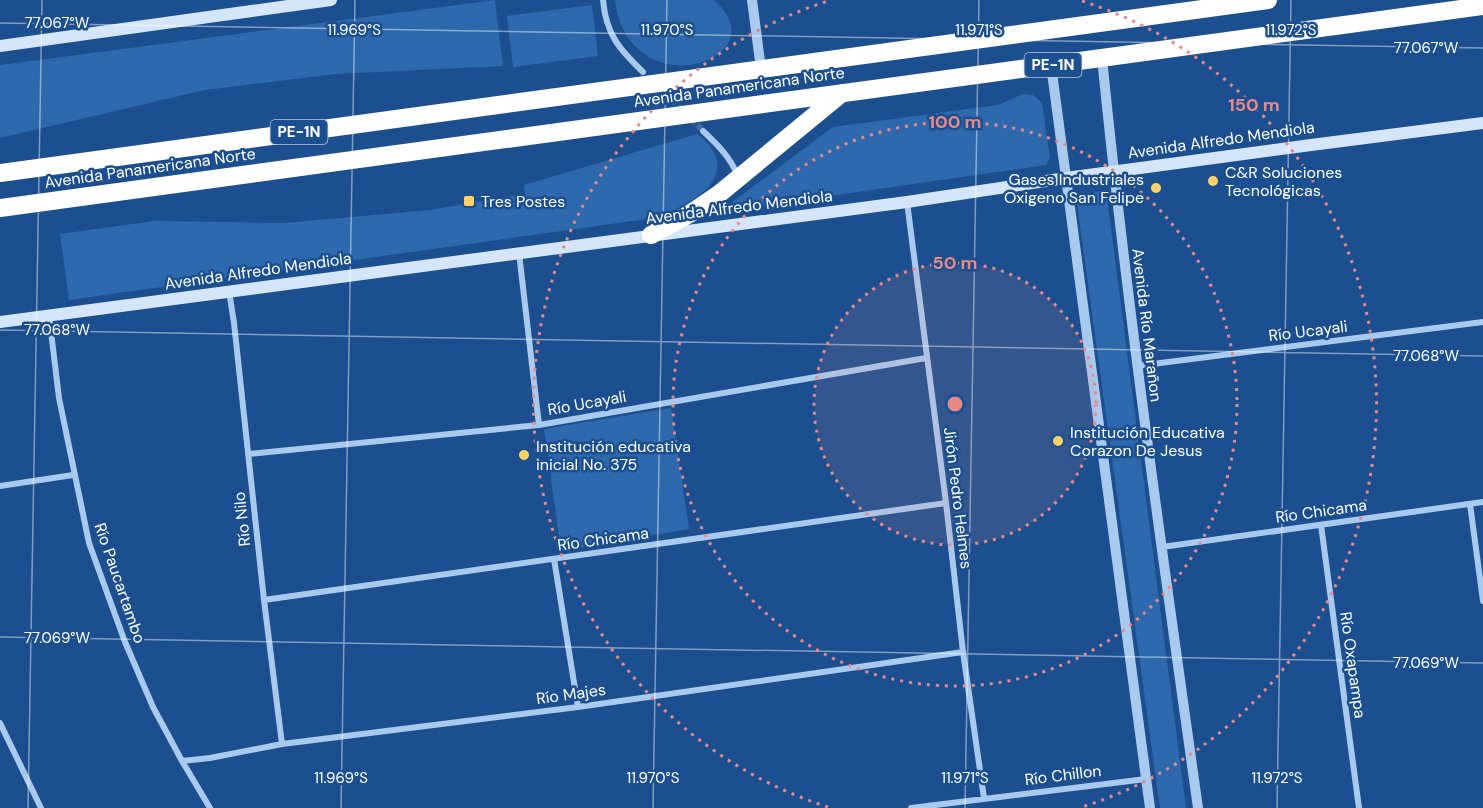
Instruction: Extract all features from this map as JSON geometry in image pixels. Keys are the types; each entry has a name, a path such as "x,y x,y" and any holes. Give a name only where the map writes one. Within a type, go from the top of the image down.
{"highway":[{"name":"Avenida Panamericana Norte","path":"0,173 1268,0"},
{"name":"Avenida Panamericana Norte","path":"0,208 1483,6"},
{"path":"651,235 691,213 719,194 842,93"}],"main road":[{"path":"0,46 331,0"},
{"name":"Avenida Alfredo Mendiola","path":"0,322 1483,123"}],"street":[{"path":"603,0 609,30 617,44 643,72"},
{"path":"752,0 762,69"},
{"name":"Avenida Río Marañon","path":"1102,58 1113,171 1137,366 1198,808"},
{"path":"1051,65 1150,808"},
{"path":"703,131 723,150 738,177"},
{"name":"Jirón Pedro Helmes","path":"907,202 963,652 984,798"},
{"path":"519,253 539,425"},
{"name":"Río Nilo","path":"229,291 282,744"},
{"name":"Río Paucartambo","path":"49,315 58,398 89,543 125,642 153,707 210,808"},
{"name":"Río Ucayali","path":"1137,366 1483,322"},
{"name":"Río Ucayali","path":"249,454 539,425 926,358"},
{"path":"0,486 74,475"},
{"name":"Río Chicama","path":"1162,547 1483,502"},
{"name":"Río Chicama","path":"264,600 946,503"},
{"path":"1470,504 1483,601"},
{"name":"Río Oxapampa","path":"1321,525 1359,808"},
{"path":"554,559 578,707"},
{"name":"Río Majes","path":"182,761 282,744 578,707 963,652"},
{"path":"0,723 41,808"},
{"name":"Río Chillon","path":"911,808 1146,779"}],"shaded area":[{"path":"495,0 503,66 336,74 205,90 0,138 0,65"},
{"path":"615,0 714,0 730,22 729,41 716,56 695,64 670,64 646,55 626,34"},
{"path":"592,5 598,56 513,67 507,16"},
{"path":"1023,94 1033,95 1042,103 1050,158 1046,165 719,212 833,127 998,105"},
{"path":"697,134 711,148 717,162 716,174 709,186 698,196 654,218 69,300 60,234 154,221 284,223 430,210 525,194 524,185"},
{"path":"1106,190 1186,808 1160,808 1076,196"},
{"path":"671,408 689,529 561,551 544,429"}],"tunnel":[{"path":"659,87 703,131"}],"place":[{"name":"C&R Soluciones Tecnológicas","path":"1213,181"},
{"name":"Gases Industriales Oxigeno San Felipe","path":"1156,188"},
{"name":"Tres Postes","path":"469,201"},
{"name":"Institución Educativa Corazon De Jesus","path":"1058,441"},
{"name":"Institución educativa inicial No. 375","path":"524,455"}]}
